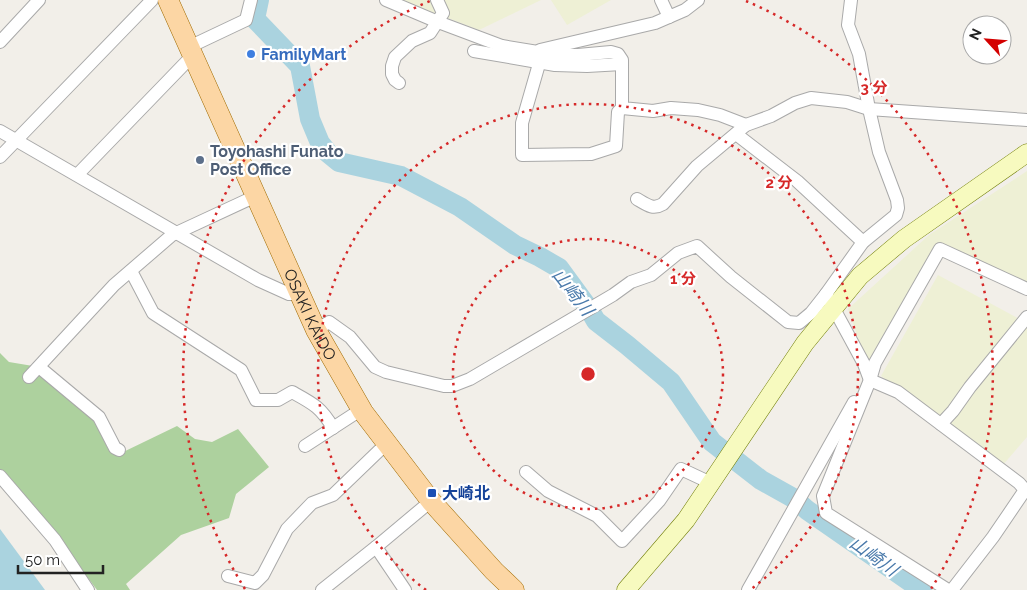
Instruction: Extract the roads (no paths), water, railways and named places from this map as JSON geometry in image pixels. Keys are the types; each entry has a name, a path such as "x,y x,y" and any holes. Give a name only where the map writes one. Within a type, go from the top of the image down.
{"main road":[{"name":"OSAKI KAIDO","path":"168,0 316,330 362,409 432,501 494,571 514,590"}],"street":[{"path":"0,42 39,0"},
{"path":"0,157 152,0"},
{"path":"78,174 191,51 246,20 251,0"},
{"path":"386,0 502,46 556,55 611,52 618,54 622,60 622,108 618,112 616,146 591,154 522,155 522,123 539,64"},
{"path":"399,83 392,74 395,57 412,41 430,33 444,13 437,0"},
{"path":"661,0 669,17"},
{"path":"535,51 655,23 685,10 698,0"},
{"path":"626,590 686,520 805,343 862,242 896,215 898,208 897,200 879,152 859,54 848,25 850,0"},
{"path":"474,51 539,64 586,66 622,64"},
{"path":"637,199 651,207 658,207 663,204 697,166 746,125 811,98 847,102 869,109 1027,120"},
{"path":"622,108 653,111 671,108 698,110 720,115 746,125"},
{"path":"0,131 78,174 258,280 289,294 301,294"},
{"path":"736,134 797,181 862,242"},
{"path":"316,330 329,322 350,337 375,367 386,372 444,386 452,386 470,379 613,295 630,282 651,275 678,253 697,246 731,277 788,322 798,323 829,301 904,239 1027,153"},
{"path":"29,377 114,285 172,235 256,196"},
{"path":"948,590 826,513 823,496 870,380 875,363 940,249 1027,289"},
{"path":"131,271 153,313 241,370 256,400 278,400 292,392 311,402 325,413 333,428"},
{"path":"829,301 864,364 870,380 898,392 1026,490 952,590"},
{"path":"941,424 1027,317"},
{"path":"39,367 99,417 115,448 119,450"},
{"path":"748,590 853,404 870,380"},
{"path":"304,446 362,409"},
{"path":"228,576 255,583 263,575 287,529 312,503 333,495 387,443"},
{"path":"526,472 548,490 598,516 622,541 659,500 681,469 711,483"},
{"path":"0,476 55,540 88,590"},
{"path":"322,590 432,501"},
{"path":"376,547 404,590"}],"water":[{"path":"0,529 45,590 0,590"}],"waterway":[{"name":"山崎川","path":"259,0 255,19 300,66 310,119 320,143 328,153 339,162 401,176 460,207 515,245 559,268 596,321 671,382 712,442 761,480 795,499 807,510 922,590"}],"place":[{"name":"FamilyMart","path":"251,54"},
{"name":"Toyohashi Funato Post Office","path":"200,160"},
{"name":"大崎北","path":"432,493"}]}
